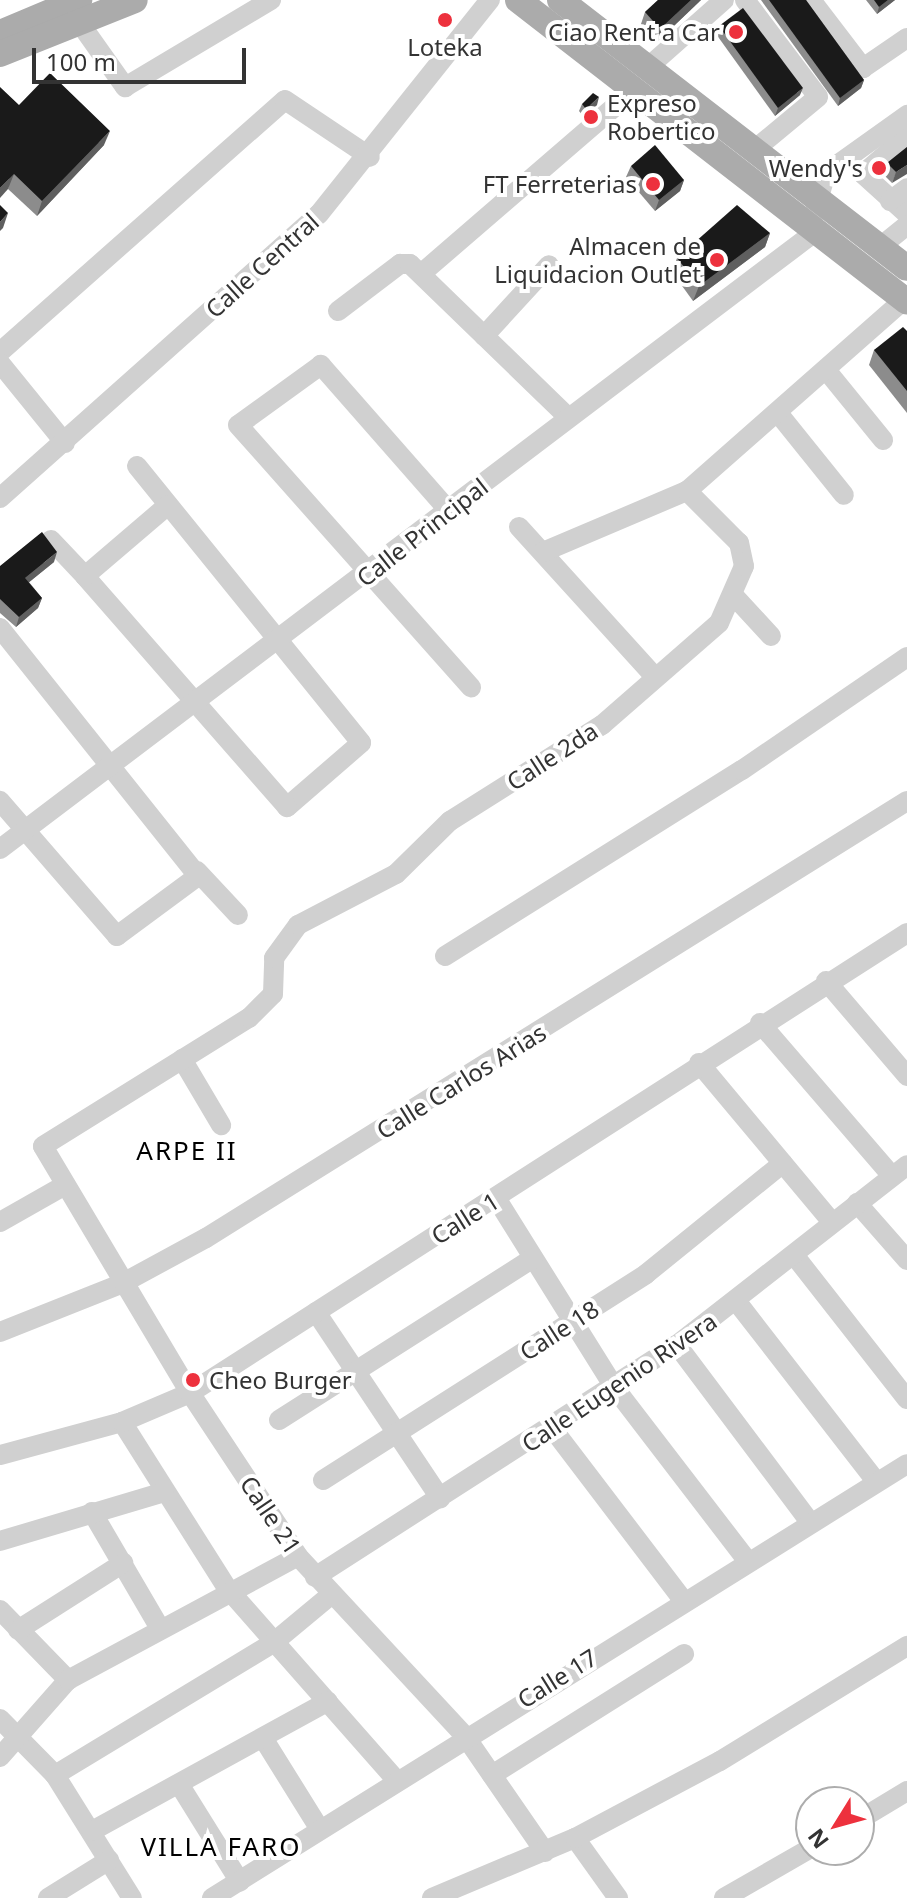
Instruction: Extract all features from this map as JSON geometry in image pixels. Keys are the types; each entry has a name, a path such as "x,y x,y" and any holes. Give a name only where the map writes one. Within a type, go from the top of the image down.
{"main road":[{"path":"0,14 33,0"},
{"path":"0,33 79,11 135,0"},
{"path":"518,0 753,151 907,268"},
{"path":"560,0 641,79 813,228 906,301"},
{"path":"0,54 79,11"}],"street":[{"path":"79,11 125,87 271,0"},
{"name":"Calle Central","path":"0,498 319,214 370,157 490,0"},
{"path":"422,273 641,79 724,0"},
{"path":"745,0 818,97 753,151"},
{"path":"811,0 863,68 907,38"},
{"path":"0,352 285,100 370,157"},
{"path":"813,228 826,173 907,115"},
{"path":"907,136 863,174 899,195 907,214"},
{"path":"880,247 907,225"},
{"name":"Calle Principal","path":"0,849 450,512 813,228"},
{"path":"338,311 400,264 422,273 568,417"},
{"path":"484,336 549,265"},
{"path":"543,552 687,491 906,301"},
{"path":"0,363 65,443"},
{"path":"450,512 321,365 239,423 471,687"},
{"path":"827,371 883,440"},
{"path":"778,413 844,495"},
{"path":"51,540 85,572 287,807 361,742 137,466"},
{"name":"Calle 2da","path":"43,1146 264,1006 273,994 274,958 298,925 396,874 450,821 602,725 654,676 719,623 735,597 744,566 739,543 687,491"},
{"path":"85,572 168,505"},
{"path":"519,527 654,676"},
{"path":"735,597 771,636"},
{"path":"3,638 198,874 238,915"},
{"path":"445,956 717,787 907,657"},
{"path":"0,801 120,936 198,874"},
{"name":"Calle Carlos Arias","path":"0,1332 123,1283 907,801"},
{"name":"Calle 1","path":"0,1455 122,1422 190,1393 496,1198 826,981 905,939"},
{"path":"826,981 907,1076"},
{"path":"760,1023 900,1171"},
{"path":"182,1059 221,1125"},
{"path":"699,1063 832,1222"},
{"name":"Calle 21","path":"43,1146 190,1393 298,1556 465,1736 545,1852"},
{"name":"Calle 18","path":"323,1480 646,1274 783,1163"},
{"name":"Calle Eugenio Rivera","path":"315,1577 552,1428 677,1345 737,1302 832,1222 900,1171"},
{"path":"0,1222 65,1185"},
{"path":"496,1198 614,1387 746,1559"},
{"path":"857,1203 907,1260"},
{"path":"794,1255 907,1399"},
{"path":"279,1420 533,1258"},
{"path":"737,1302 876,1481"},
{"path":"316,1312 359,1371 440,1498"},
{"path":"677,1345 810,1522"},
{"path":"122,1422 227,1588 396,1780"},
{"path":"552,1428 683,1600"},
{"name":"Calle 17","path":"212,1898 746,1559 907,1464"},
{"path":"0,1541 164,1492"},
{"path":"92,1512 158,1625"},
{"path":"0,1757 68,1680 158,1625 227,1588 298,1556"},
{"path":"18,1630 123,1563"},
{"path":"55,1775 273,1643 332,1594"},
{"path":"0,1610 68,1680"},
{"path":"432,1898 575,1838 720,1761 905,1652"},
{"path":"492,1775 684,1654"},
{"path":"92,1831 328,1701"},
{"path":"0,1719 55,1775 132,1898"},
{"path":"263,1738 319,1828"},
{"path":"179,1784 240,1882"},
{"path":"875,1810 907,1791"},
{"path":"575,1838 618,1898"},
{"path":"724,1898 795,1857"},
{"path":"48,1898 109,1860"}],"building":[{"path":"658,0 691,0 660,29 645,12"},
{"path":"769,0 806,0 864,80 840,98"},
{"path":"874,0 888,0 879,7"},
{"path":"743,8 803,88 778,108 719,26"},
{"path":"50,73 110,131 42,201 14,174 0,188 0,87 19,105"},
{"path":"593,93 599,97 586,109 582,104"},
{"path":"655,145 684,180 659,200 631,166"},
{"path":"907,147 907,165 896,172 887,163"},
{"path":"0,205 8,213 0,222"},
{"name":"Almacen de Liquidacion Outlet","path":"737,205 770,233 699,286 677,258"},
{"path":"903,327 907,331 907,391 874,350"},
{"path":"42,532 57,552 25,578 42,598 19,617 0,599 0,566"}],"place":[{"name":"Loteka","path":"445,20"},
{"name":"Ciao Rent a Car","path":"736,32"},
{"name":"Expreso Robertico","path":"591,117"},
{"name":"Wendy's","path":"879,168"},
{"name":"FT Ferreterias","path":"653,184"},
{"name":"Almacen de Liquidacion Outlet","path":"717,260"},
{"name":"Cheo Burger","path":"193,1380"}],"district":[{"name":"ARPE II","path":"187,1151"},
{"name":"VILLA FARO","path":"221,1847"}]}
